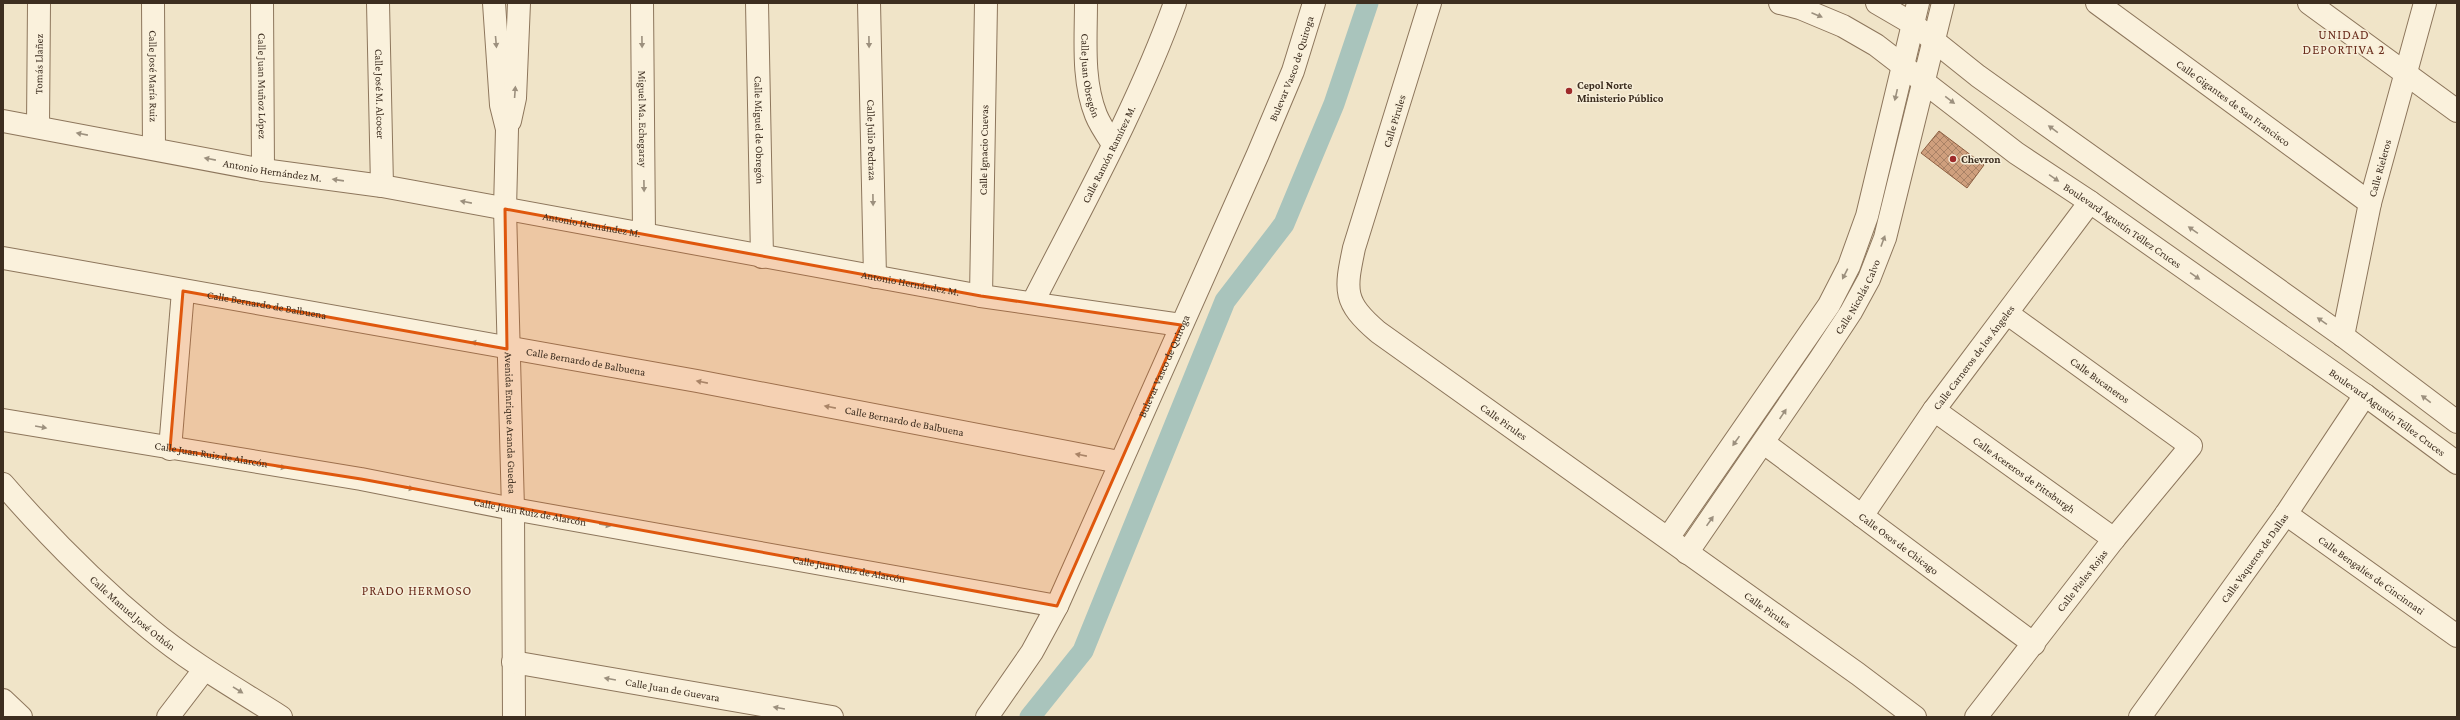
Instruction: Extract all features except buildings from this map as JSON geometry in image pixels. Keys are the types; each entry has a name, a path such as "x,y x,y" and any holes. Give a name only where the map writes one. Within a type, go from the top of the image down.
{"street":[{"name":"Tomás Llañez","path":"38,126 39,3"},
{"name":"Calle José María Ruiz","path":"153,3 154,148"},
{"name":"Calle Juan Muñoz López","path":"262,3 263,170"},
{"name":"Calle José M. Alcocer","path":"378,3 382,186"},
{"name":"Avenida Enrique Aranda Guedea","path":"494,3 501,105 507,129"},
{"name":"Avenida Enrique Aranda Guedea","path":"514,717 513,509 507,349 505,210 507,129 515,98 519,3"},
{"name":"Miguel Ma. Echegaray","path":"642,3 644,234"},
{"name":"Calle Miguel de Obregón","path":"757,3 762,257"},
{"name":"Calle Julio Pedraza","path":"869,3 875,277"},
{"name":"Calle Ignacio Cuevas","path":"981,296 986,3"},
{"name":"Calle Juan Obregón","path":"1086,3 1086,62 1090,87 1096,115 1112,144"},
{"name":"Calle Ramón Ramírez M.","path":"1033,302 1112,144 1164,34 1175,3"},
{"name":"Bulevar Vasco de Quiroga","path":"987,717 1032,652 1057,606 1119,462 1182,325 1293,71 1314,3"},
{"name":"Calle Pirules","path":"1430,3 1354,248 1348,278 1348,294 1353,307 1363,320 1378,332 1581,478 1668,538 1915,717"},
{"name":"Boulevard Agustín Téllez Cruces","path":"1780,3 1800,8 1843,26 1903,65 2016,153 2090,202 2365,396 2451,459"},
{"path":"1877,3 1916,13 1934,41 1978,76 2343,336 2456,414 2451,459"},
{"name":"Calle Nicolás Calvo","path":"1687,553 1764,443 1851,312 1869,279 1885,238 1925,81 1943,3"},
{"name":"Calle Gigantes de San Francisco","path":"2097,3 2370,204"},
{"path":"2309,3 2457,111"},
{"name":"Calle Rieleros","path":"2343,336 2370,204 2425,3"},
{"name":"Calle Nicolás Calvo","path":"1668,538 1829,305 1849,266 1867,216 1916,13"},
{"name":"Antonio Hernández M.","path":"3,121 38,126 263,170 382,186 505,210 981,296 1033,302 1182,325"},
{"name":"Calle Carneros de los Ángeles","path":"1862,516 1934,410 2008,314 2090,202"},
{"name":"Calle Bernardo de Balbuena","path":"3,258 183,291 372,323 507,349 697,381 1119,462"},
{"path":"170,449 183,291"},
{"name":"Calle Bucaneros","path":"2008,314 2191,446"},
{"name":"Calle Vaqueros de Dallas","path":"2140,717 2286,514 2365,396"},
{"name":"Calle Acereros de Pittsburgh","path":"1934,410 2114,539"},
{"name":"Calle Juan Ruiz de Alarcón","path":"3,420 170,449 361,479 513,509 1057,606"},
{"name":"Calle Osos de Chicago","path":"1764,443 2034,644"},
{"name":"Calle Pieles Rojas","path":"1976,717 2114,539 2191,446"},
{"name":"Calle Manuel José Othón","path":"3,484 28,513 134,614 204,670 281,717"},
{"name":"Calle Bengalíes de Cincinnati","path":"2286,514 2457,636"},
{"name":"Calle Juan de Guevara","path":"513,662 832,717"},
{"path":"168,717 204,670"},
{"path":"3,700 21,717"}],"highlighted area":[{"path":"505,209 981,296 1181,325 1057,606 361,479 170,449 183,291 507,349"}],"waterway":[{"path":"1030,717 1083,651 1225,301 1284,224 1334,104 1368,3"}],"place":[{"name":"Cepol Norte Ministerio Público","path":"1569,91"},
{"name":"Chevron","path":"1953,159"}],"district":[{"name":"UNIDAD DEPORTIVA 2","path":"2344,42"},
{"name":"PRADO HERMOSO","path":"417,590"}]}
